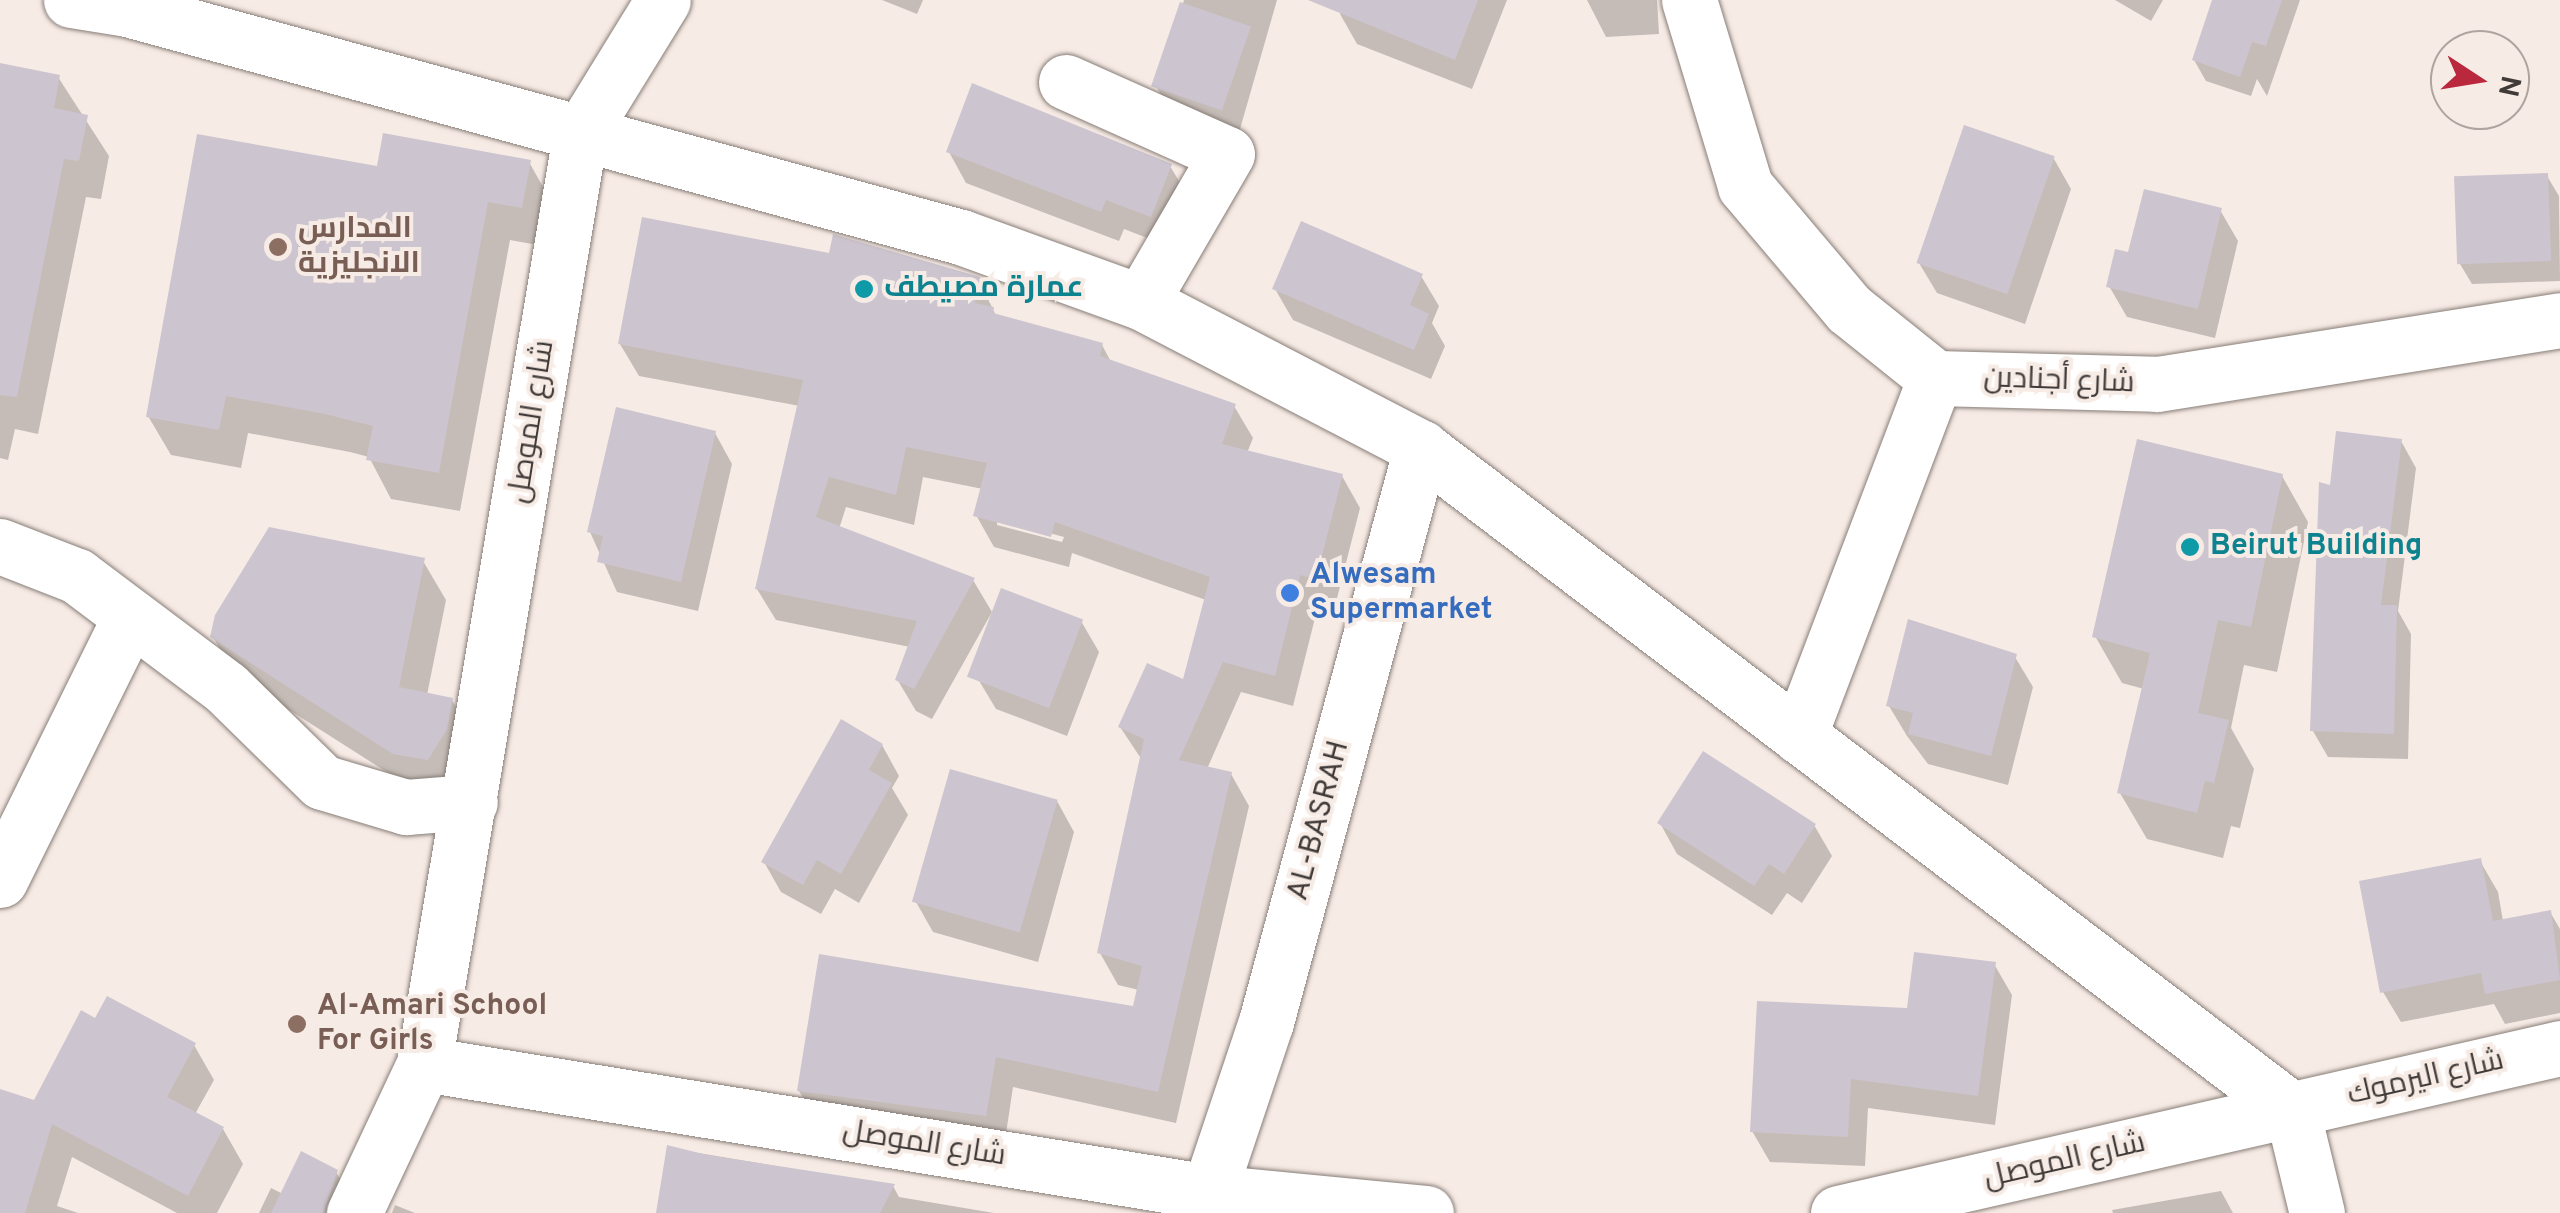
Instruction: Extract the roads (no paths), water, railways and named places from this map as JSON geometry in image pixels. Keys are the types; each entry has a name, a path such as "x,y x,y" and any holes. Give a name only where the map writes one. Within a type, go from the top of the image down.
{"street":[{"path":"71,0 126,9 960,238 1141,302 1421,448 2292,1110 2318,1213"},
{"path":"580,135 663,0"},
{"path":"1688,0 1745,186 1849,309 1935,378 1799,736"},
{"path":"1066,82 1227,154 1141,302"},
{"name":"شارع الموصل","path":"354,1213 424,1064 580,135"},
{"name":"شارع أجنادين","path":"1935,378 2157,384 2560,320"},
{"name":"AL-BASRAH","path":"1211,1202 1266,1022 1421,448"},
{"path":"0,546 77,576 226,688 322,782 406,806 470,802"},
{"path":"0,880 130,619"},
{"name":"شارع اليرموك","path":"2292,1110 2560,1048"},
{"name":"شارع الموصل","path":"424,1064 1211,1202 1426,1213"},
{"name":"شارع الموصل","path":"1838,1213 2292,1110"}],"place":[{"name":"المدارس الانجليزية","path":"278,247"},
{"name":"عمارة مصيطف","path":"864,289"},
{"name":"Beirut Building","path":"2190,547"},
{"name":"Alwesam Supermarket","path":"1290,593"},
{"name":"Al-Amari School For Girls","path":"297,1024"}]}
